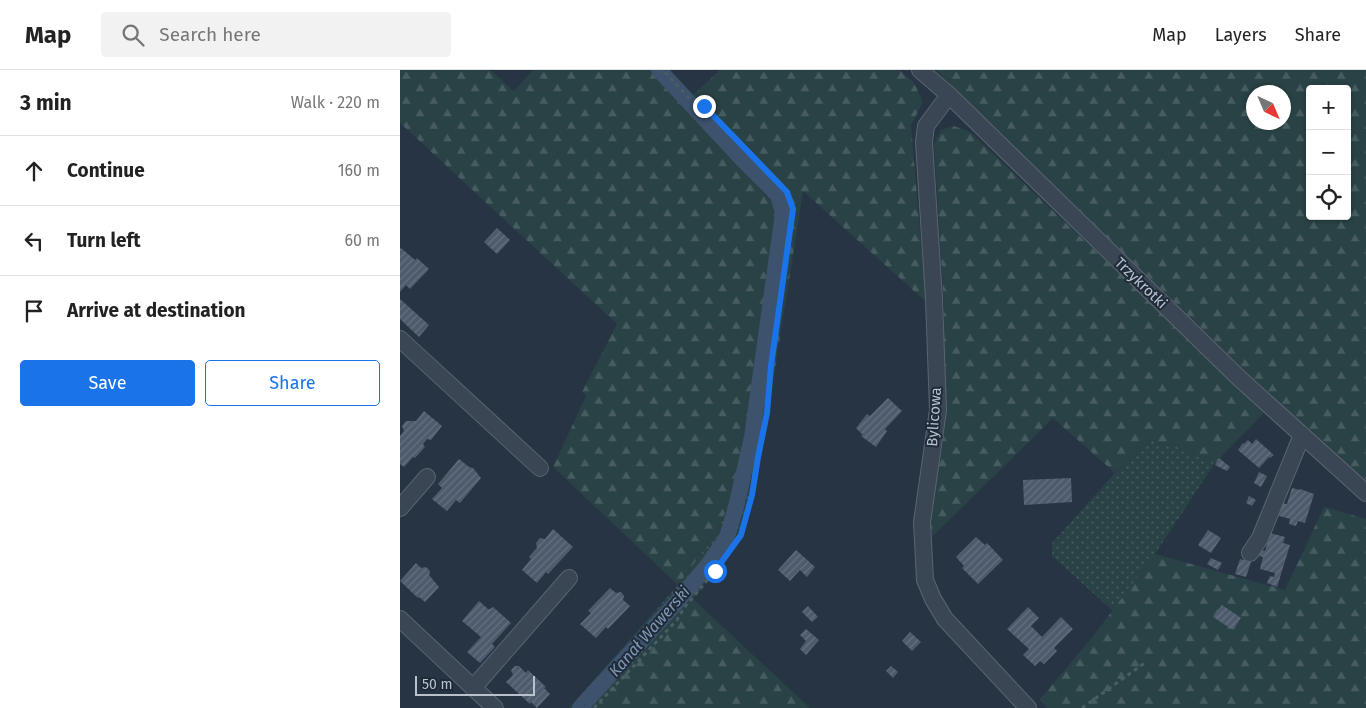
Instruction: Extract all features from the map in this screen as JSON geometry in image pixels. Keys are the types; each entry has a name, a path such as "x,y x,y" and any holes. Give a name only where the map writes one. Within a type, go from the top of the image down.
{"street":[{"name":"Trzykrotki","path":"920,70 949,95 1238,378 1366,493"},
{"name":"Bylicowa","path":"949,95 926,126 924,142 934,299 938,410 922,522 925,580 932,599 945,619 1028,708"},
{"path":"400,339 540,468"},
{"path":"1250,553 1260,538 1302,435"},
{"path":"400,508 427,477"},
{"path":"473,688 569,578"},
{"path":"400,619 495,708"}],"path":[{"path":"594,708 677,620 684,608 715,571 741,535 752,495 767,413 771,366 793,209 787,192 704,106 689,98 663,70"},
{"path":"1082,708 1146,662"}],"green space":[{"path":"400,70 490,70 514,91 533,70 651,70 768,197 775,207 741,474 717,532 678,585 553,467 586,396 582,392 617,324 400,123"},
{"path":"651,70 669,70 785,198 790,208 750,497 740,527 717,566 595,708 569,708 678,585 717,532 741,474 775,218 775,207 768,197"},
{"path":"720,70 900,70 914,83 923,102 911,125 926,302 803,191 756,490 741,540 693,599 810,708 595,708 717,566 740,527 750,497 790,208 785,198 693,95"},
{"path":"936,70 1366,70 1366,481 1275,400"},
{"path":"954,126 970,132 1265,412 1215,463 1150,439 1115,473 1053,418 933,536 930,526 942,433 944,306 934,143 941,130"},
{"path":"1150,439 1215,463 1155,554 1113,611 1052,556 1052,543 1115,473"},
{"path":"1324,507 1366,519 1366,708 1047,708 1040,699 1091,639 1155,554 1285,590"}],"building":[{"path":"497,228 510,240 497,254 484,242"},
{"path":"400,249 415,260 417,258 429,269 410,289 406,285 400,292"},
{"path":"400,299 429,325 419,337 400,319"},
{"path":"888,398 902,411 885,429 887,431 876,447 861,436 863,435 856,428 867,414 870,416"},
{"path":"424,411 442,426 431,440 427,439 423,444 425,447 404,467 400,464 400,436 404,431 402,426 406,421 416,421"},
{"path":"1256,439 1274,455 1269,457 1259,468 1238,450 1243,443 1248,440 1252,444"},
{"path":"1219,458 1230,467 1227,471 1215,465"},
{"path":"459,459 473,468 481,478 460,503 456,500 447,511 432,499 442,488 438,484"},
{"path":"1259,472 1267,476 1261,487 1254,483"},
{"path":"1071,478 1072,502 1024,505 1023,480"},
{"path":"1292,488 1314,494 1305,523 1298,521 1296,526 1289,524 1290,519 1276,515 1280,503 1287,504"},
{"path":"1249,496 1256,500 1252,506 1246,503"},
{"path":"553,529 573,547 537,583 522,570 531,559 529,557 537,548 536,543 540,538 545,539"},
{"path":"1208,530 1221,538 1211,553 1198,545"},
{"path":"1270,533 1285,537 1283,543 1290,545 1277,587 1267,583 1270,576 1274,577 1275,573 1260,569 1263,557 1259,556 1260,550 1265,551"},
{"path":"976,537 985,545 987,543 1003,560 978,584 962,568 964,566 956,557"},
{"path":"796,550 815,567 807,577 800,570 790,581 778,570"},
{"path":"1211,558 1222,563 1218,570 1207,564"},
{"path":"1240,559 1251,562 1246,577 1235,574"},
{"path":"416,563 421,568 426,567 430,571 429,575 439,587 425,602 400,581"},
{"path":"610,588 616,593 621,592 624,596 623,600 630,606 608,629 606,627 596,638 580,624 591,613 588,611"},
{"path":"479,601 488,609 493,607 511,623 492,644 495,647 480,663 467,652 481,637 462,621"},
{"path":"1222,605 1241,618 1233,630 1213,617"},
{"path":"808,606 818,617 812,622 802,612"},
{"path":"1028,607 1039,618 1031,626 1042,637 1061,617 1073,629 1054,648 1057,651 1044,664 1040,661 1035,666 1023,655 1029,649 1007,629"},
{"path":"806,629 819,640 806,655 800,649 806,641 800,635"},
{"path":"910,632 921,642 912,651 902,641"},
{"path":"515,666 519,666 526,673 528,670 546,687 544,688 550,694 537,708 506,682 513,675 511,670"},
{"path":"891,666 898,672 893,678 886,671"}],"waterway":[{"name":"Kanał Wawerski","path":"580,708 676,603 707,566 727,537 752,437 783,213 778,195 659,70"}],"route":[{"path":"704,106 787,192 793,209 771,366 767,413 752,495 741,535 715,571"}]}
